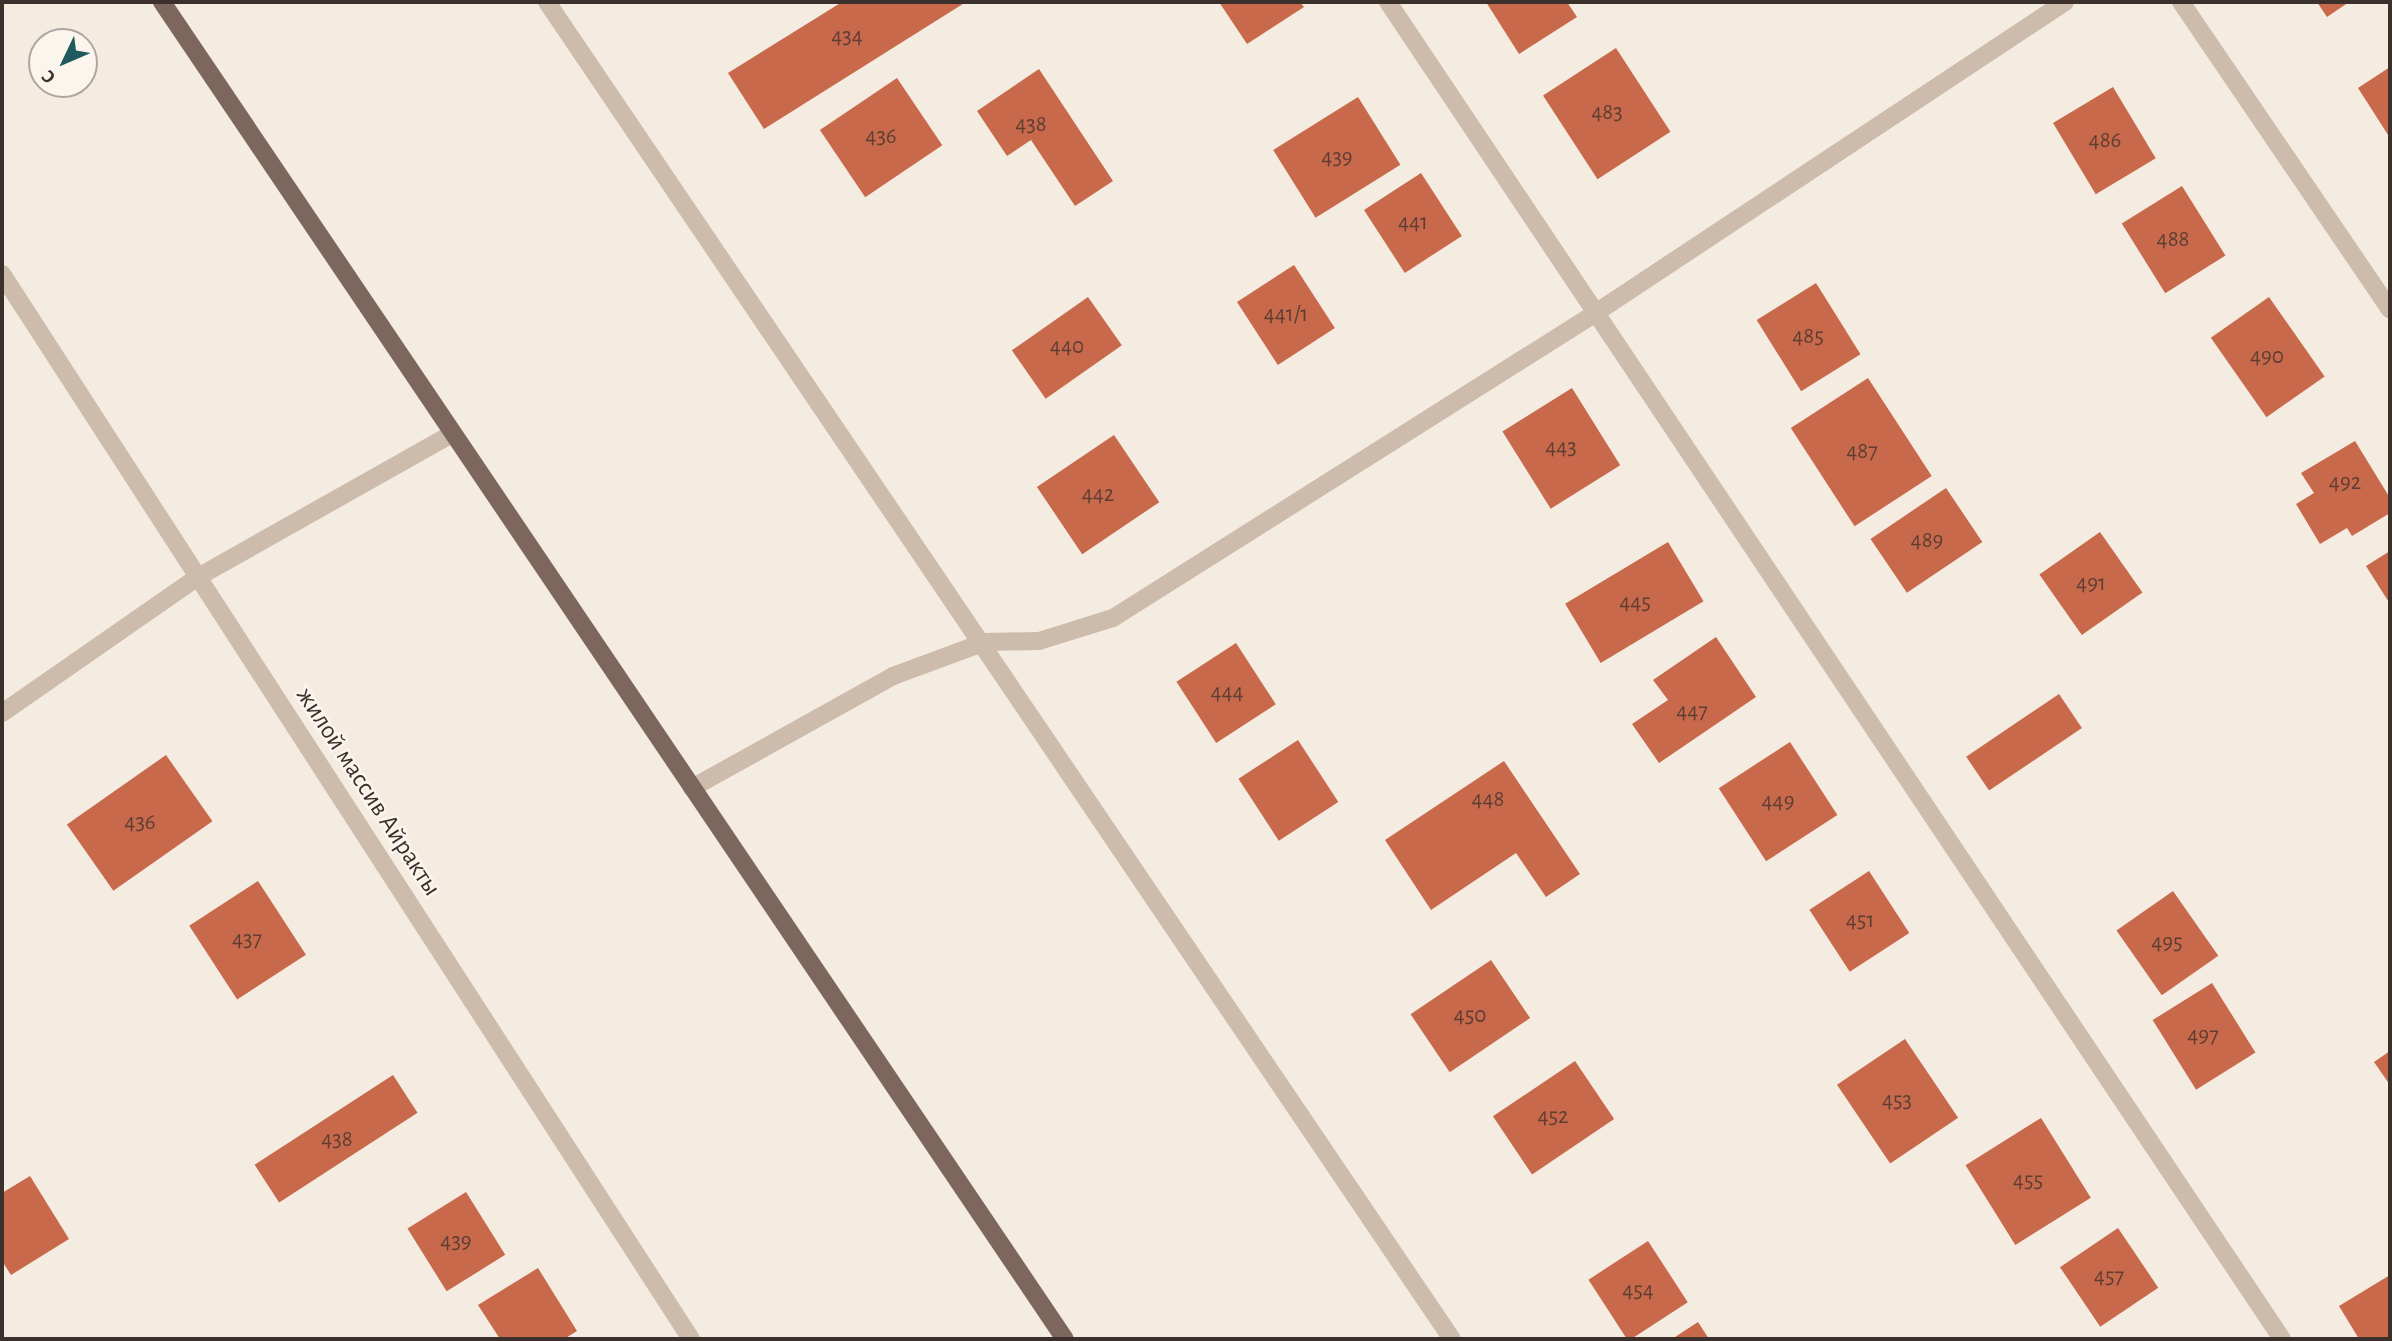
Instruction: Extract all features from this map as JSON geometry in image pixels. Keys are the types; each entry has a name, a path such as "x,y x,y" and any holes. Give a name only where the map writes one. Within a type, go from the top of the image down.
{"main road":[{"path":"162,2 1065,1339"}],"street":[{"path":"547,2 985,642 1451,1339"},
{"path":"1388,2 1594,314 2282,1339"},
{"path":"692,788 893,676 985,642 1039,641 1113,618 1594,314 2065,2"},
{"path":"2181,2 2390,310"},
{"name":"жилой массив Айракты","path":"2,274 691,1339"},
{"path":"2,713 198,577 452,434"}],"building":[{"path":"842,2 966,2 764,129 728,73"},
{"path":"1219,2 1300,2 1304,7 1247,44"},
{"path":"1486,2 1567,2 1577,17 1519,54"},
{"path":"2317,2 2349,2 2327,17"},
{"path":"1616,48 1670,132 1597,179 1543,95"},
{"path":"2390,67 2390,138 2358,88"},
{"path":"1039,69 1113,181 1075,206 1031,140 1007,156 977,111"},
{"path":"897,78 942,145 865,197 820,130"},
{"path":"2113,87 2156,158 2096,194 2053,123"},
{"path":"1358,97 1400,165 1316,218 1273,150"},
{"path":"1421,173 1462,236 1405,273 1364,210"},
{"path":"2182,186 2225,256 2165,293 2122,224"},
{"path":"1294,265 1335,328 1278,365 1237,302"},
{"path":"1816,283 1861,354 1801,391 1757,320"},
{"path":"1088,297 1122,345 1046,399 1012,350"},
{"path":"2269,297 2325,376 2266,417 2211,338"},
{"path":"1868,378 1932,476 1855,526 1791,428"},
{"path":"1572,388 1620,465 1551,509 1502,431"},
{"path":"1114,435 1159,502 1082,554 1037,487"},
{"path":"2355,441 2390,498 2390,513 2352,536 2347,528 2320,544 2296,504 2314,493 2301,473"},
{"path":"1946,488 1982,542 1907,593 1871,539"},
{"path":"2100,532 2142,593 2082,635 2039,574"},
{"path":"1668,542 1704,601 1601,663 1565,604"},
{"path":"2390,551 2390,604 2366,566"},
{"path":"1716,637 1756,697 1659,763 1632,724 1668,700 1653,680"},
{"path":"1236,643 1276,704 1216,743 1176,682"},
{"path":"2059,694 2082,728 1989,791 1966,757"},
{"path":"1298,740 1338,802 1279,841 1238,779"},
{"path":"1790,742 1837,815 1766,861 1719,788"},
{"path":"166,755 212,821 113,891 67,824"},
{"path":"1504,761 1580,874 1546,897 1516,853 1431,910 1385,840"},
{"path":"1869,871 1909,933 1850,972 1809,910"},
{"path":"258,881 306,955 237,999 189,926"},
{"path":"2173,891 2218,956 2162,995 2116,931"},
{"path":"1491,960 1530,1018 1450,1072 1411,1014"},
{"path":"2212,983 2255,1053 2196,1090 2153,1020"},
{"path":"1905,1039 1958,1118 1890,1164 1837,1085"},
{"path":"2390,1051 2390,1085 2374,1062"},
{"path":"1575,1061 1614,1119 1532,1174 1493,1116"},
{"path":"393,1075 418,1113 279,1203 255,1165"},
{"path":"2041,1118 2091,1198 2015,1245 1966,1165"},
{"path":"30,1176 69,1239 11,1275 2,1261 2,1193"},
{"path":"466,1192 505,1255 447,1291 407,1229"},
{"path":"2118,1228 2158,1288 2100,1327 2060,1267"},
{"path":"1648,1241 1688,1302 1631,1339 1627,1339 1588,1280"},
{"path":"538,1268 577,1331 564,1339 500,1339 478,1305"},
{"path":"2390,1275 2390,1339 2359,1339 2339,1306"},
{"path":"1698,1322 1709,1339 1672,1339"}]}
